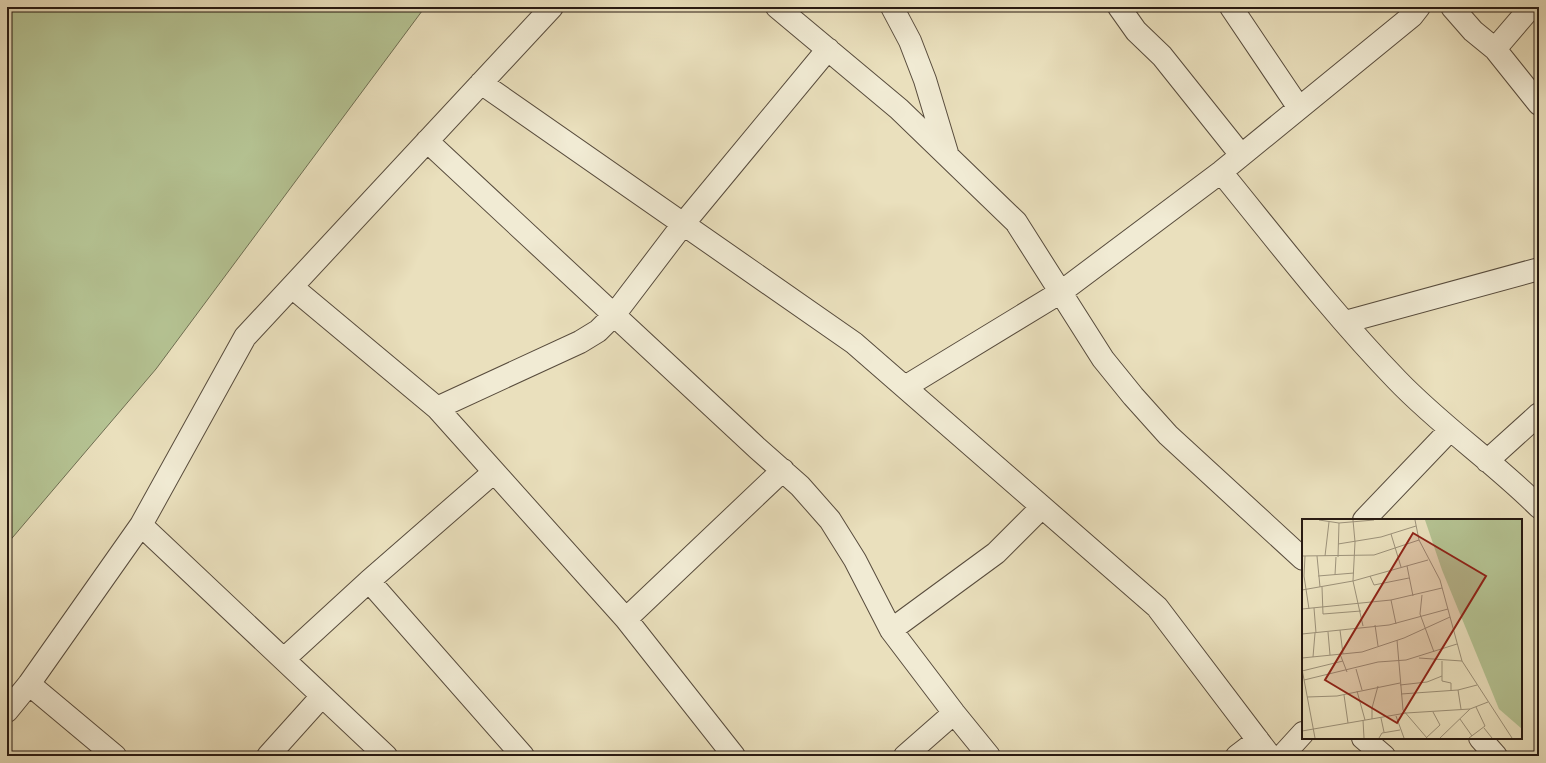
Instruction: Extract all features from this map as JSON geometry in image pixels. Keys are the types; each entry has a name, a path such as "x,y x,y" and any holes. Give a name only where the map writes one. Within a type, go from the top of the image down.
{"street":[{"path":"7,711 29,684 141,525 245,337 552,7"},
{"path":"777,7 899,109 1016,222 1103,359 1133,396 1168,435 1302,558"},
{"path":"892,7 910,41 925,80 947,154"},
{"path":"1119,7 1136,31 1162,56 1241,155"},
{"path":"1231,7 1299,108"},
{"path":"905,387 1061,292 1220,172 1412,16 1419,7"},
{"path":"1452,7 1473,31 1495,49 1539,104"},
{"path":"1495,49 1531,7"},
{"path":"436,408 580,342 598,332 614,315 684,224 828,49"},
{"path":"481,83 854,343 1157,607 1264,748 1237,756"},
{"path":"427,141 800,486 830,520 855,560 891,630 954,713 989,756"},
{"path":"1220,172 1345,322 1398,381 1450,430 1524,492 1539,507"},
{"path":"1345,322 1539,269"},
{"path":"292,287 436,408 626,619 734,756"},
{"path":"1487,462 1539,414"},
{"path":"1365,519 1450,430"},
{"path":"626,619 783,470"},
{"path":"284,659 369,581 494,472"},
{"path":"891,630 996,553 1042,507"},
{"path":"141,525 386,756"},
{"path":"369,581 523,756"},
{"path":"29,684 114,756"},
{"path":"268,756 322,696"},
{"path":"905,756 954,713"},
{"path":"1282,756 1302,734"},
{"path":"1364,739 1384,756"},
{"path":"1481,739 1496,756"}],"green space":[{"path":"7,7 425,7 156,369 7,544"}]}
